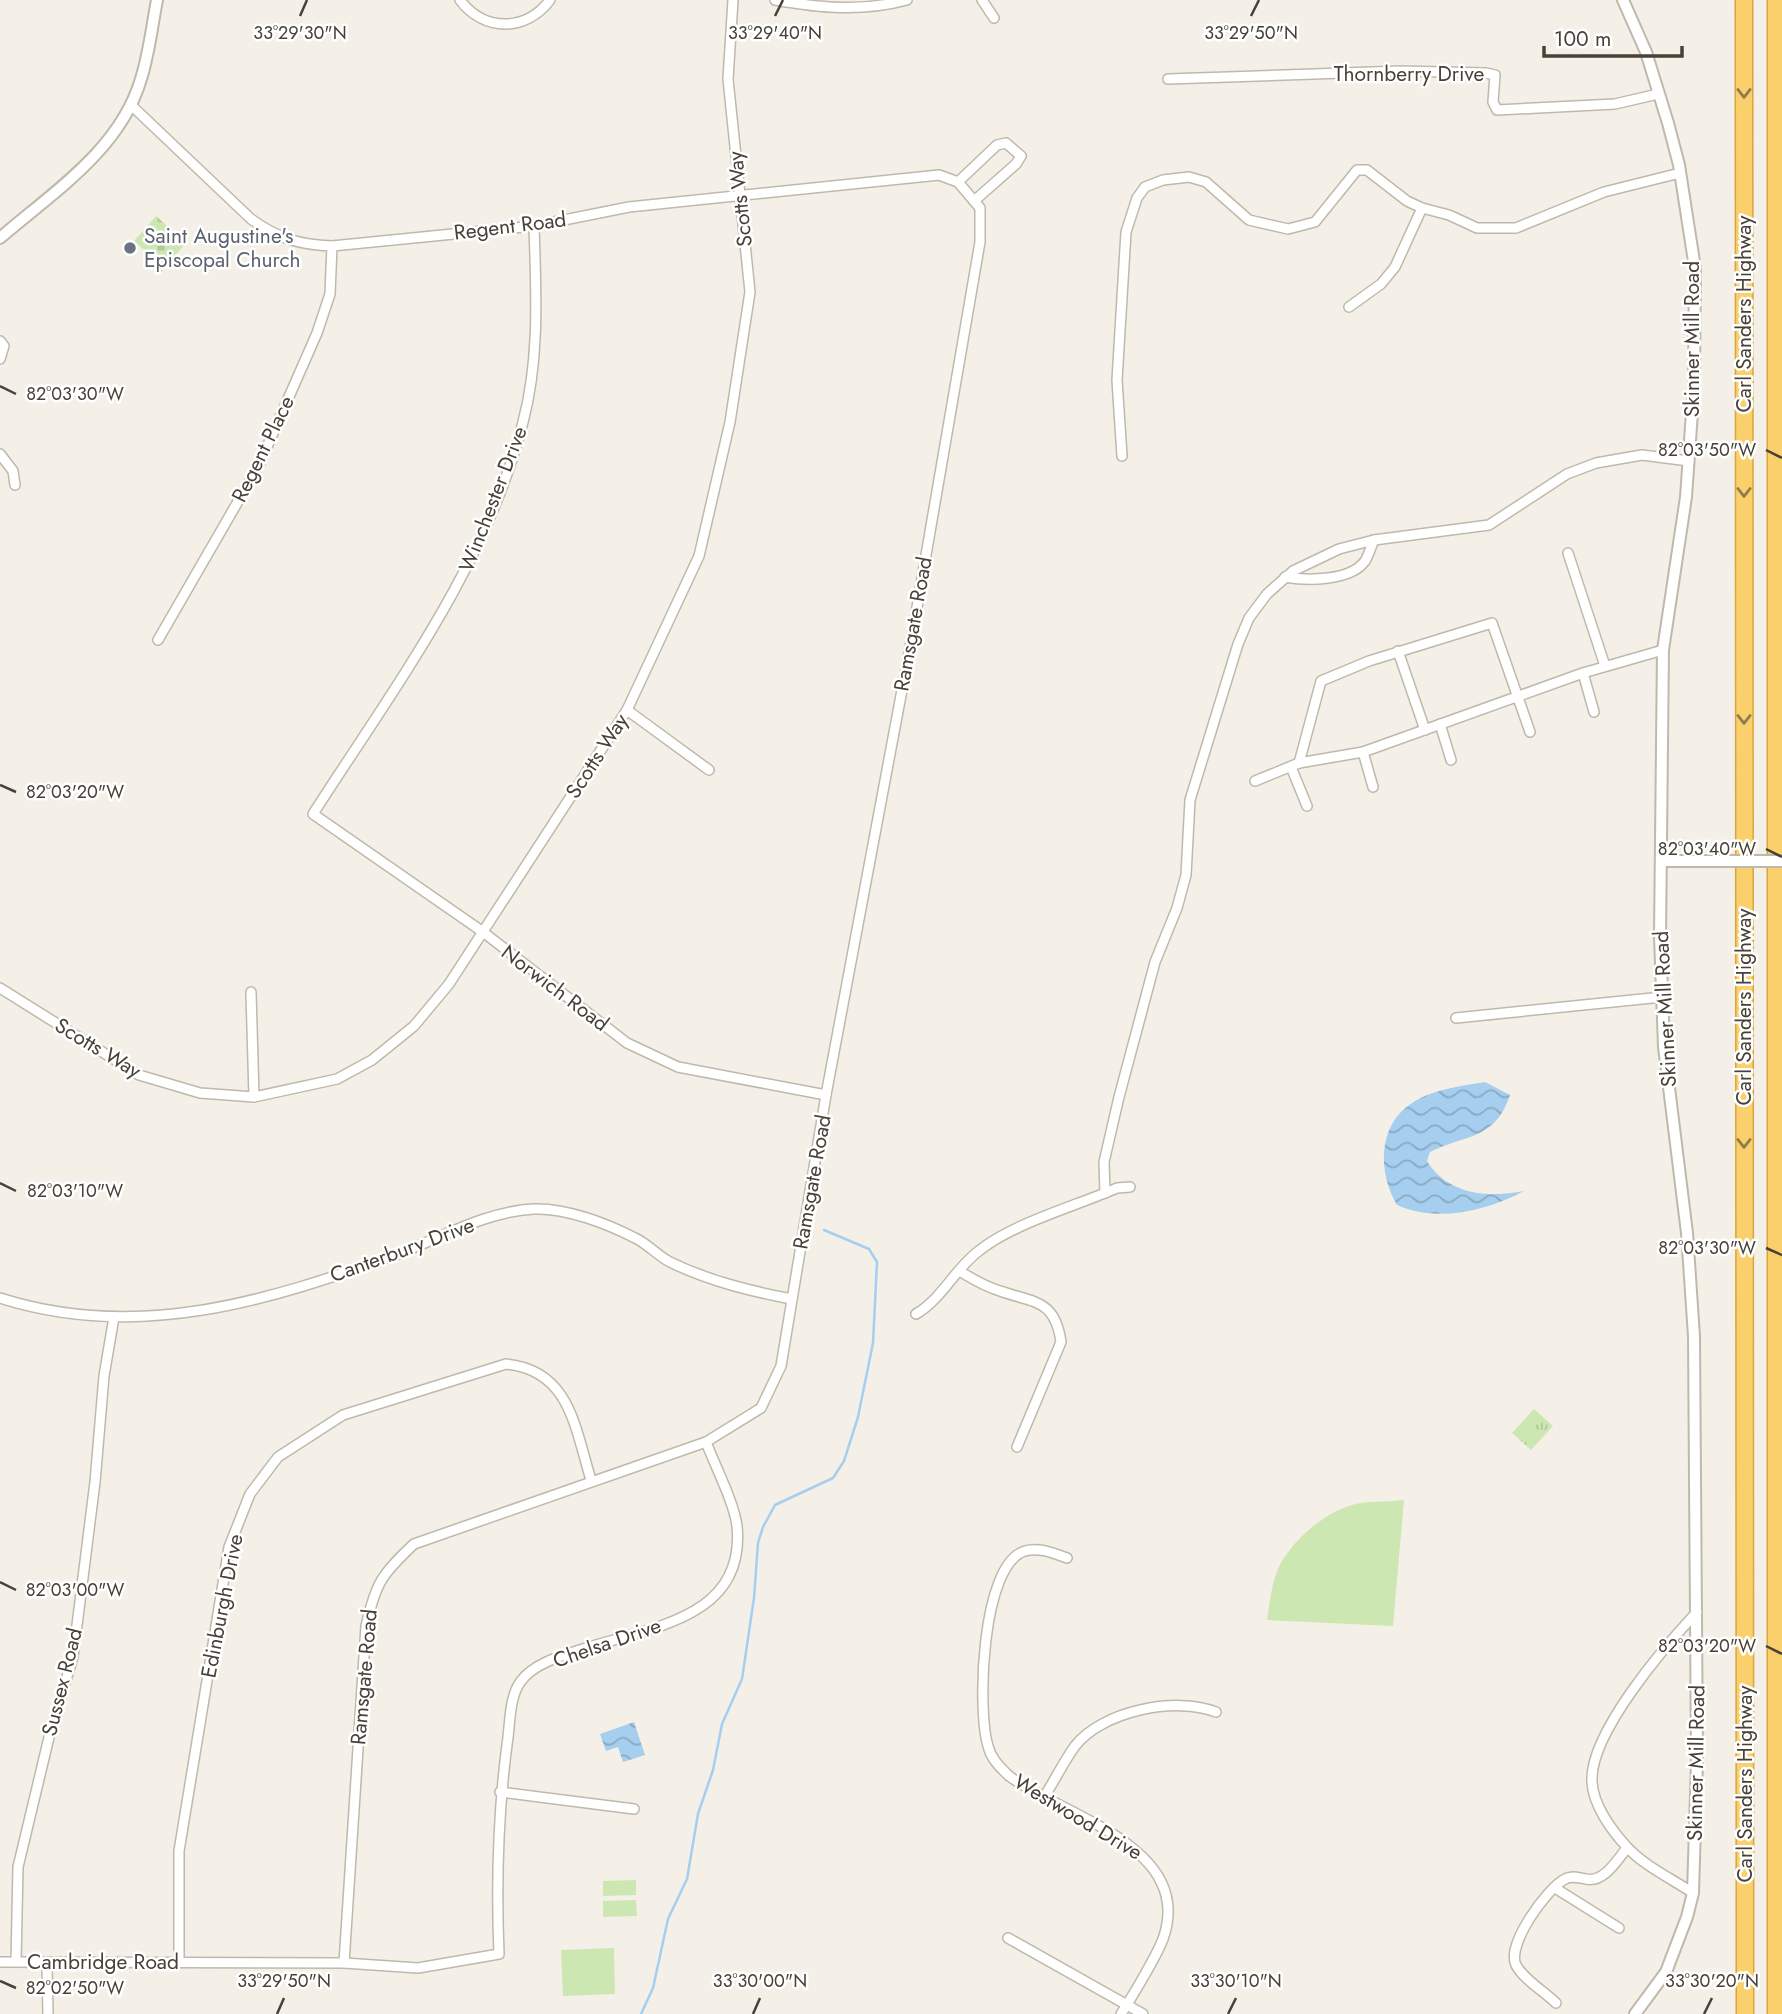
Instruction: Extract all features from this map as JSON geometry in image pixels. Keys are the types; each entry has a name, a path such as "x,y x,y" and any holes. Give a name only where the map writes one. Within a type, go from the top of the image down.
{"highway":[{"name":"Carl Sanders Highway","path":"1744,0 1745,2014"},
{"name":"Carl Sanders Highway","path":"1776,0 1776,2014"}],"street":[{"path":"0,238 96,155 113,136 131,105 141,80 157,0"},
{"path":"460,0 478,17 491,23 507,24 540,14 550,0"},
{"name":"Scotts Way","path":"0,988 139,1075 200,1094 254,1097 337,1079 372,1060 414,1026 449,984 627,710 699,556 730,422 750,292 728,79 733,0"},
{"path":"775,0 838,9 877,8 907,0"},
{"path":"982,0 994,18"},
{"name":"Skinner Mill Road","path":"1623,0 1646,51 1680,173 1695,268 1694,384 1689,461 1663,650 1661,860 1662,997 1668,1089 1689,1257 1694,1336 1698,1761 1693,1893 1678,1946 1666,1972 1634,2014"},
{"name":"Thornberry Drive","path":"1168,79 1401,71 1486,73 1495,75 1493,102 1497,110 1615,104 1658,94"},
{"name":"Regent Road","path":"131,105 251,219 271,234 303,245 332,246 534,226 629,207 939,175 958,183"},
{"path":"1006,143 1017,150 1021,156 1016,164 974,201 958,183 997,145 1006,143"},
{"path":"1122,456 1117,380 1126,232 1131,209 1145,187 1163,180 1189,177 1206,182 1249,220 1288,229 1315,222 1357,170 1367,170 1407,201 1422,208 1477,228 1516,228 1604,192 1680,173"},
{"name":"Ramsgate Road","path":"344,1964 366,1626 373,1591 385,1572 414,1544 706,1442 761,1408 781,1366 826,1095 911,642 980,242 980,208 974,201"},
{"path":"1349,307 1381,284 1395,267 1422,208"},
{"name":"Winchester Drive","path":"313,814 469,569 501,490 524,421 537,323 534,226"},
{"name":"Regent Place","path":"158,640 259,465 317,333 330,294 332,246"},
{"path":"0,341 4,346 0,359"},
{"path":"0,454 13,471 15,485"},
{"path":"1105,1193 1104,1162 1119,1097 1155,962 1177,908 1186,875 1190,800 1238,643 1249,618 1285,577 1339,549 1374,540 1489,525 1567,474 1622,456 1642,455 1689,461"},
{"path":"1285,577 1298,579 1349,573 1365,561 1374,540"},
{"path":"1568,553 1605,666"},
{"path":"1307,806 1295,765 1321,681 1398,652 1492,623 1530,732"},
{"path":"1255,781 1295,765 1363,752 1518,695 1663,650"},
{"path":"1398,652 1425,730"},
{"path":"1583,673 1594,712"},
{"path":"627,710 709,770"},
{"path":"1440,724 1451,760"},
{"path":"1363,752 1373,787"},
{"name":"Norwich Road","path":"313,814 483,932 627,1043 678,1067 826,1095"},
{"path":"1661,860 1782,861"},
{"path":"251,992 254,1097"},
{"path":"1456,1018 1662,997"},
{"path":"916,1314 926,1308 981,1249 1020,1227 1105,1193 1130,1187"},
{"name":"Canterbury Drive","path":"0,1298 45,1310 114,1317 177,1316 233,1307 387,1258 485,1219 534,1209 605,1225 637,1239 668,1261 722,1283 792,1299"},
{"path":"961,1272 1002,1292 1040,1302 1051,1313 1059,1329 1061,1342 1017,1447"},
{"name":"Sussex Road","path":"16,1962 18,1867 51,1729 73,1657 95,1482 104,1376 114,1317"},
{"name":"Edinburgh Drive","path":"179,1961 179,1852 229,1547 250,1494 278,1457 343,1415 475,1371 516,1365 526,1366 550,1378 569,1407 591,1480"},
{"name":"Chelsa Drive","path":"499,1954 496,1892 500,1792 511,1709 521,1681 552,1659 687,1616 716,1598 736,1567 737,1525 706,1442"},
{"name":"Westwood Drive","path":"1067,1558 1036,1549 1023,1551 1012,1558 995,1588 988,1616 983,1726 988,1749 995,1762 1009,1776 1124,1842 1149,1860 1160,1879 1167,1898 1162,1940 1124,2010"},
{"path":"1693,1893 1627,1849 1596,1802 1592,1781 1597,1751 1610,1726 1670,1641 1698,1612"},
{"path":"1044,1797 1076,1745 1103,1722 1151,1709 1191,1706 1216,1712"},
{"path":"500,1792 634,1809"},
{"path":"1556,2003 1516,1965 1513,1952 1517,1940 1541,1903 1564,1879 1577,1877 1590,1881 1604,1875 1627,1849"},
{"path":"1555,1888 1619,1928"},
{"path":"1009,1938 1124,2010 1143,2014"},
{"name":"Cambridge Road","path":"0,1962 47,1964 179,1961 418,1968 499,1954"},
{"path":"47,1964 48,2014"}],"green space":[{"path":"156,216 186,243 161,272 156,268 159,263 134,241"},
{"path":"1534,1409 1553,1426 1531,1450 1512,1433"},
{"path":"1404,1500 1393,1626 1267,1620 1272,1590 1282,1561 1315,1525 1348,1506 1365,1502"},
{"path":"636,1880 636,1895 603,1896 603,1881"},
{"path":"636,1900 637,1916 603,1917 603,1901"},
{"path":"614,1948 615,1994 563,1996 561,1950"}],"water":[{"path":"1485,1082 1510,1095 1504,1110 1488,1128 1430,1152 1427,1161 1446,1181 1457,1187 1483,1194 1524,1191 1478,1209 1445,1214 1412,1210 1397,1205 1386,1179 1384,1164 1384,1150 1392,1124 1401,1112 1420,1098"},
{"path":"634,1722 645,1755 623,1762 618,1747 606,1751 600,1734"}],"waterway":[{"path":"641,2014 653,1988 668,1919 687,1879 698,1814 713,1770 722,1724 742,1679 754,1598 758,1543 763,1527 775,1505 833,1478 844,1461 858,1417 873,1343 877,1262 869,1249 824,1230"}],"place":[{"name":"Saint Augustine's Episcopal Church","path":"130,248"}]}
